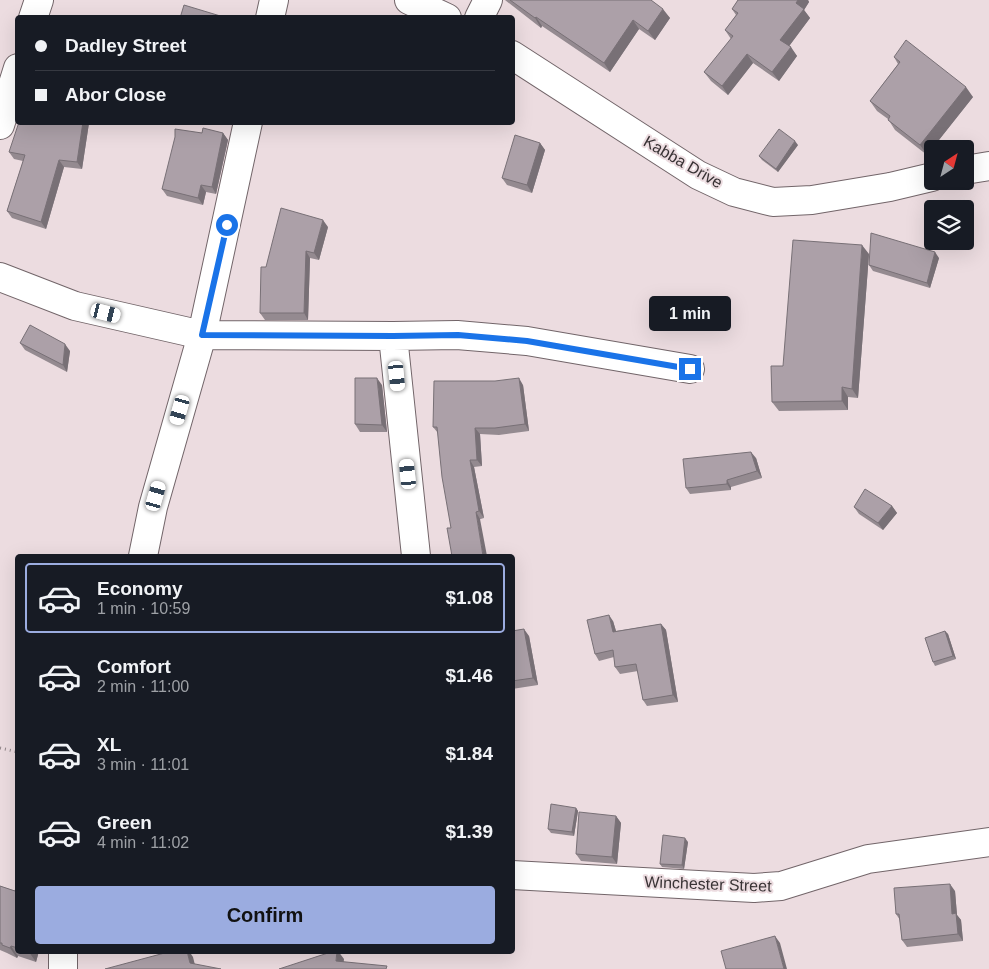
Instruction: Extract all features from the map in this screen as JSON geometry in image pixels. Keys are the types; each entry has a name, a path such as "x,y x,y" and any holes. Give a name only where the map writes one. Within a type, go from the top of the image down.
{"street":[{"path":"34,15 39,0"},
{"path":"271,15 274,0"},
{"path":"410,0 441,15"},
{"path":"480,15 488,0"},
{"name":"Kabba Drive","path":"515,57 698,174 734,192 773,202 812,200 890,187 924,179"},
{"path":"0,125 15,78"},
{"path":"143,554 153,507 202,335 247,125"},
{"path":"974,168 989,166"},
{"path":"0,277 75,306 202,335 458,335 527,341 690,369"},
{"path":"393,336 416,554"},
{"name":"Winchester Street","path":"515,875 754,888 782,886 868,859 989,842"},
{"path":"63,954 63,969"}],"path":[{"path":"0,748 15,751"}],"building":[{"path":"510,0 651,0 663,9 648,31 633,20 604,63"},
{"path":"738,0 798,0 796,3 804,9 780,40 791,47 772,72 747,54 722,86 704,72 733,36 725,30 738,13 732,9"},
{"path":"184,5 217,15 181,15"},
{"path":"906,40 966,87 920,145 888,120 890,116 870,101 900,62 894,57"},
{"path":"18,125 83,125 77,162 59,160 41,222 7,211 25,155 9,152"},
{"path":"203,128 223,133 212,187 201,185 198,198 162,189 175,137 175,129 202,133"},
{"path":"779,129 795,141 776,169 759,156"},
{"path":"515,135 540,143 527,185 502,178"},
{"path":"281,208 323,220 314,253 306,251 304,313 260,313 261,267 266,267"},
{"path":"871,233 935,252 927,283 869,265"},
{"path":"793,240 862,245 852,389 842,387 842,401 772,402 771,366 783,366"},
{"path":"30,325 65,344 63,365 20,343"},
{"path":"355,378 377,378 382,425 355,424"},
{"path":"519,378 525,424 495,428 475,428 477,460 470,460 479,511 476,512 483,554 452,554 447,528 451,528 442,477 437,427 433,427 434,381 495,381"},
{"path":"751,452 757,471 727,480 727,484 686,488 683,459"},
{"path":"865,489 892,506 878,523 854,507"},
{"path":"609,615 613,632 661,624 673,695 643,700 636,664 615,667 613,650 595,654 587,620"},
{"path":"524,629 533,678 515,681 515,630"},
{"path":"945,631 953,656 933,662 925,638"},
{"path":"551,804 576,808 572,832 548,829"},
{"path":"579,812 616,816 612,857 576,854"},
{"path":"663,835 685,838 682,865 660,864"},
{"path":"950,884 952,914 956,913 958,934 902,940 899,914 896,914 894,888"},
{"path":"0,886 15,891 15,947 11,946 10,948 0,943"},
{"path":"775,936 784,969 726,969 721,951"},
{"path":"161,954 188,954 190,963 221,969 105,969"},
{"path":"325,954 337,954 336,961 387,966 386,969 279,969"}],"route":[{"path":"227,225 202,335 458,335 527,341 690,369"}]}
